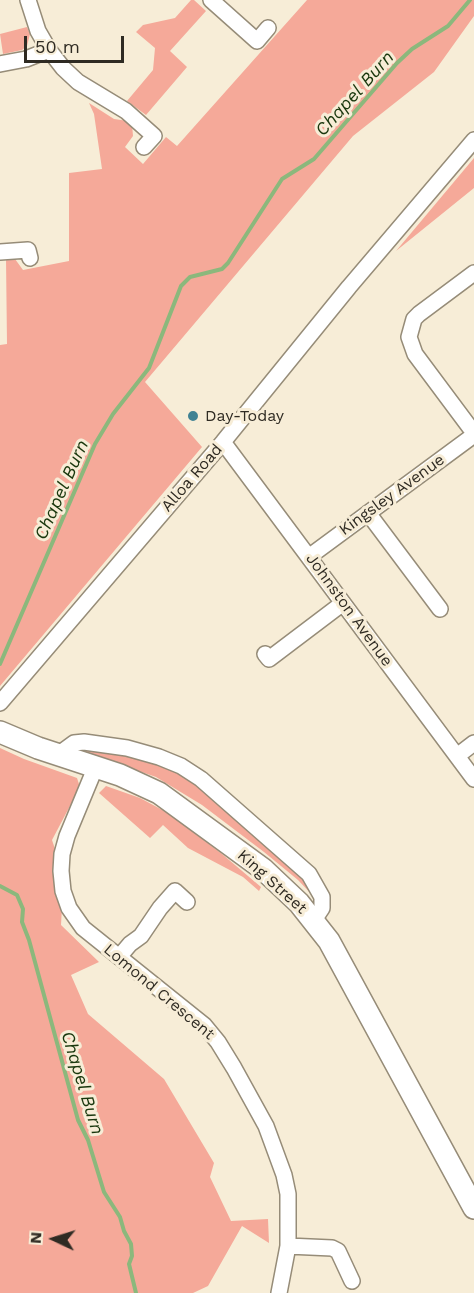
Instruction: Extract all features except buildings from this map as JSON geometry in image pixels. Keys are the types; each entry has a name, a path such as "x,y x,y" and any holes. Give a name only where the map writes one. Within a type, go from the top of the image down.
{"main road":[{"name":"King Street","path":"0,732 139,783 179,806 262,869 299,903 329,941 474,1208"}],"street":[{"path":"28,0 38,31 48,50 78,82 126,111 154,136 144,147"},
{"path":"211,0 257,41 267,28"},
{"path":"0,64 26,59 48,50"},
{"name":"Alloa Road","path":"0,703 224,442 342,296 474,140"},
{"path":"0,252 28,250 30,258"},
{"path":"474,273 419,314 414,319 409,337 415,354 474,434"},
{"name":"Kingsley Avenue","path":"310,556 474,434"},
{"name":"Johnston Avenue","path":"224,442 474,779"},
{"path":"368,513 438,600"},
{"path":"265,654 269,659 344,603"},
{"path":"59,754 74,743 84,742 127,748 159,756 201,779 309,874 322,897 322,908 314,920"},
{"path":"457,756 474,743"},
{"name":"Lomond Crescent","path":"96,766 67,836 62,854 63,891 69,908 83,928 204,1025 234,1068 266,1126 284,1175 288,1194 288,1246 279,1293"},
{"path":"119,957 130,944 141,936 175,891 187,902"},
{"path":"288,1246 332,1248 338,1251 352,1281"}],"shaded area":[{"path":"191,0 206,11 170,51 187,67 146,115 127,101 153,70 155,48 136,32 143,25 175,18"},
{"path":"307,0 474,0 474,16 434,72 353,136 145,382 202,447 0,686 0,345 7,344 6,258 15,259 23,270 69,261 69,173 102,169 94,114 89,103 114,119 128,121 132,124 133,136 125,147 143,164 166,137 177,146"},
{"path":"27,27 30,34 27,46 22,50 3,54 0,34"},
{"path":"474,158 474,188 396,251"},
{"path":"83,746 139,755 183,771 310,885 316,899 298,880 202,805 156,777 81,751"},
{"path":"0,748 77,778 80,787 52,840 56,852 53,865 56,889 62,907 61,925 99,962 71,975 88,1014 164,1079 214,1163 210,1177 231,1221 268,1219 269,1243 242,1226 208,1286 193,1293 0,1293"},
{"path":"106,786 140,798 168,813 261,887 259,891 243,877 188,848 163,825 150,838 99,793"}],"waterway":[{"name":"Chapel Burn","path":"0,664 95,444 113,414 149,368 181,286 190,277 222,269 282,179 314,159 397,63 412,49 448,26 470,0"},
{"name":"Chapel Burn","path":"0,886 17,895 23,909 22,922 29,940 78,1120 88,1140 104,1192 120,1217 131,1244 132,1256 129,1264 136,1293"}],"place":[{"name":"Day-Today","path":"193,416"}]}
